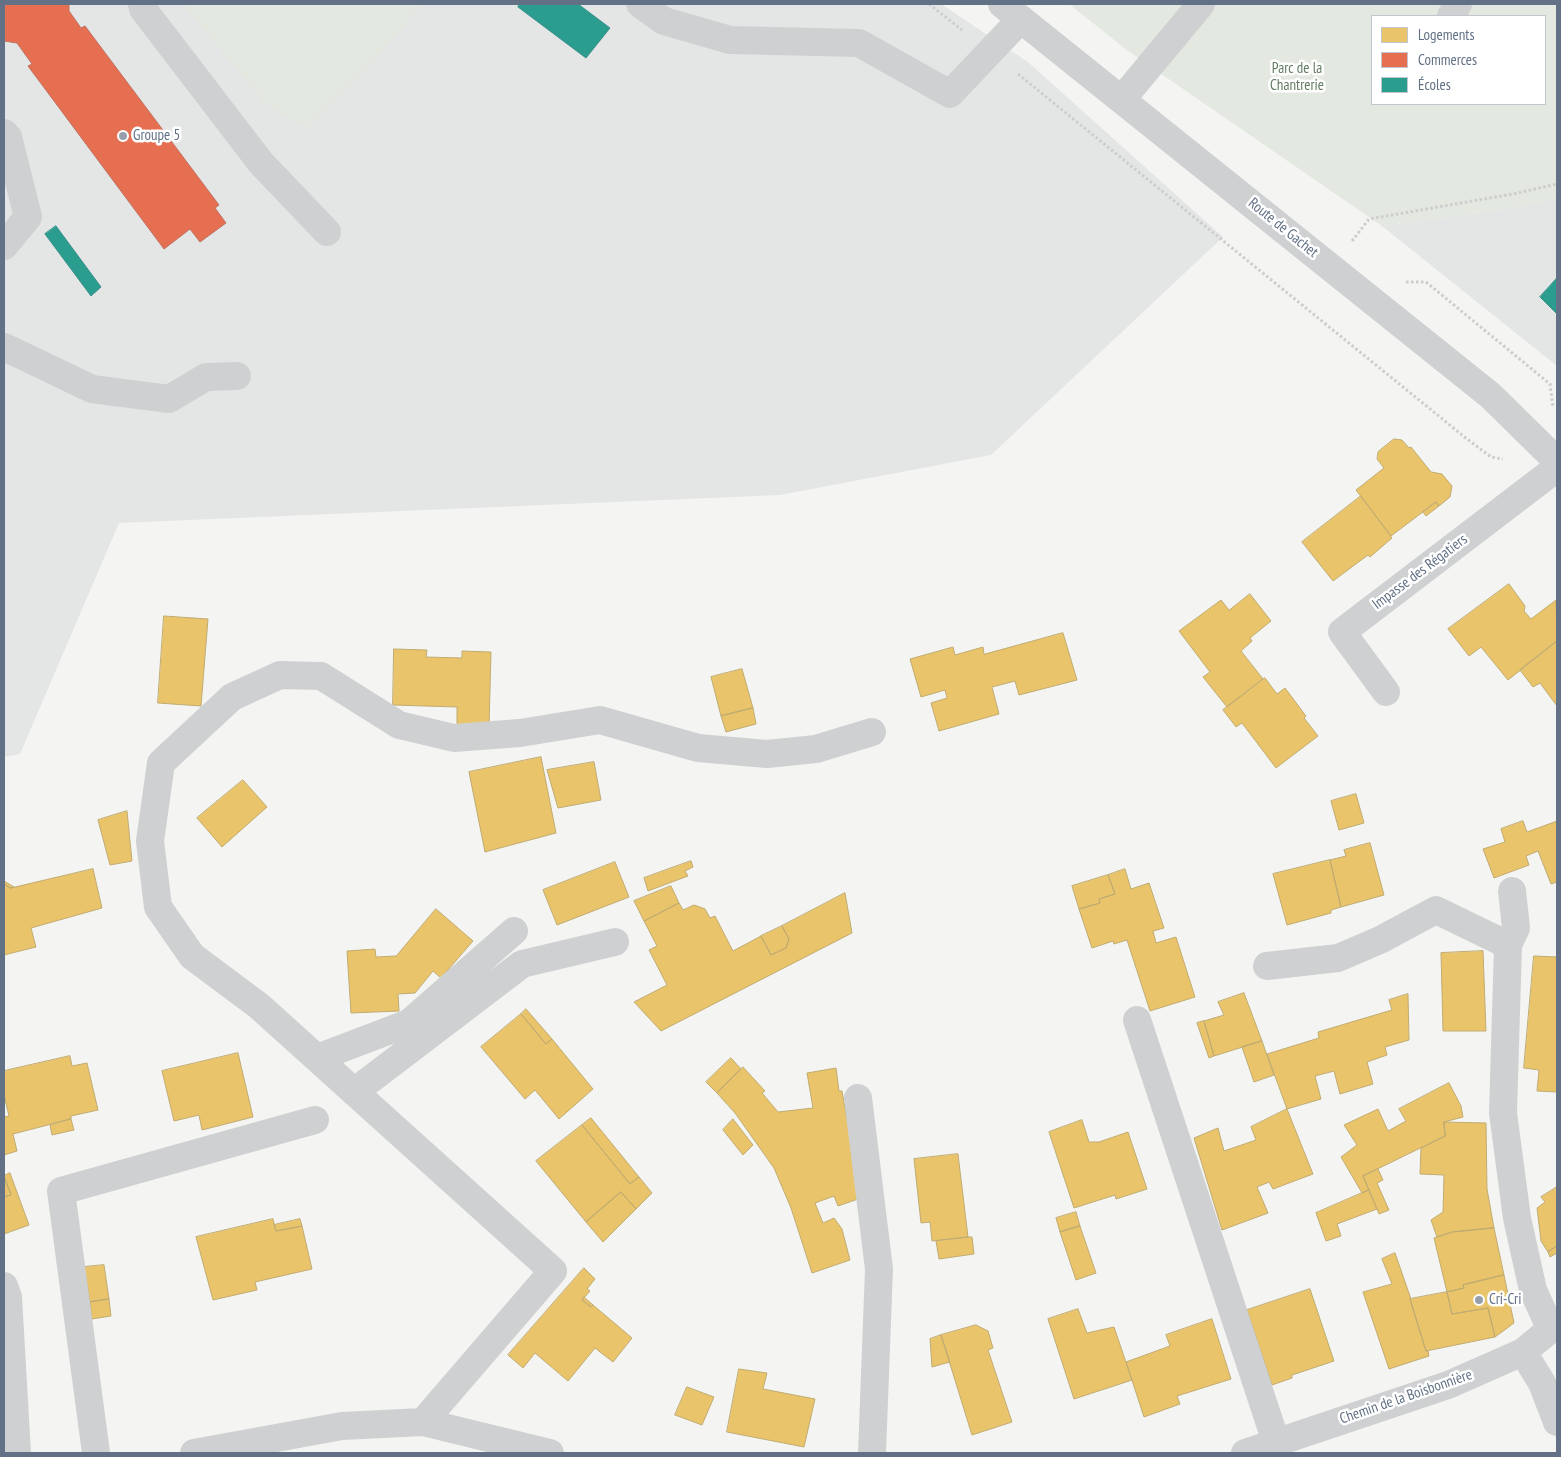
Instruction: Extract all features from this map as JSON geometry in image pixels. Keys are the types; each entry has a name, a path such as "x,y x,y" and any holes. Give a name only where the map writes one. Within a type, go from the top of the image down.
{"street":[{"path":"142,4 143,9 261,163 327,232"},
{"path":"640,4 664,21 730,40 859,43 950,94 990,51 1011,11"},
{"path":"1122,99 1201,4"},
{"path":"1452,15 1458,4"},
{"name":"Route de Gachet","path":"1011,11 1491,396 1557,461"},
{"path":"4,133 8,137 28,217 4,246"},
{"path":"4,347 92,389 169,399 206,377 238,376"},
{"name":"Impasse des Régatiers","path":"1386,692 1342,632 1557,468"},
{"path":"423,1422 553,1271 259,1006 192,956 158,907 150,841 161,763 232,697 280,675 321,676 399,725 454,738 520,733 600,720 698,748 767,754 816,749 872,732"},
{"path":"1512,891 1516,928 1508,944 1503,1113 1517,1218 1533,1290 1554,1327"},
{"path":"1267,966 1338,958 1380,940 1436,910 1508,944"},
{"path":"317,1058 409,1023 514,932"},
{"path":"354,1092 522,964 614,942"},
{"path":"1137,1020 1276,1442"},
{"path":"858,1098 879,1268 872,1453"},
{"path":"96,1453 61,1191 314,1120"},
{"path":"4,1286 8,1297 17,1453"},
{"name":"Chemin de la Boisbonnière","path":"1245,1453 1448,1385 1523,1352 1554,1327"},
{"path":"1523,1352 1542,1383 1557,1422"},
{"path":"194,1453 342,1426 423,1422 550,1453"}],"path":[{"path":"929,4 990,51 1468,439 1491,457 1510,459"},
{"path":"1331,266 1369,219 1513,194 1557,184"},
{"path":"1363,292 1397,281 1426,282 1550,384 1554,411"}],"shaded area":[{"path":"4,4 941,4 1028,62 1223,237 991,455 780,495 119,523 20,754 4,757"},
{"path":"1557,198 1557,366 1382,226 1511,208"}],"green space":[{"path":"188,4 422,4 378,57 307,129 264,102 187,9"},
{"name":"Parc de la Chantrerie","path":"1069,4 1557,4 1557,198 1511,208 1382,226 1128,51"}],"building: Logements":[{"path":"1394,439 1402,440 1409,448 1411,447 1431,472 1442,474 1452,486 1450,497 1439,506 1436,502 1391,536 1356,490 1384,468 1377,459 1378,452"},
{"path":"1361,496 1392,538 1370,557 1368,555 1333,581 1302,542"},
{"path":"1436,502 1439,506 1426,516 1423,512"},
{"path":"1509,584 1525,606 1524,611 1531,619 1556,600 1557,641 1508,680 1481,647 1469,656 1448,629"},
{"path":"1250,594 1271,621 1250,638 1252,641 1241,651 1263,679 1227,707 1203,677 1210,672 1179,631 1221,600 1229,610"},
{"path":"164,616 208,619 201,706 158,703"},
{"path":"1063,633 1077,680 1019,695 1015,681 992,687 999,714 939,731 931,703 947,698 945,690 921,697 910,659 953,647 955,655 983,647 984,654"},
{"path":"1557,641 1557,706 1540,683 1533,687 1520,670"},
{"path":"394,649 427,650 426,657 462,658 462,651 491,652 489,727 457,726 457,707 393,705"},
{"path":"742,669 753,708 721,716 711,677"},
{"path":"1265,678 1277,694 1285,688 1318,736 1276,768 1242,723 1236,727 1223,710"},
{"path":"753,708 756,724 726,732 721,716"},
{"path":"541,757 556,833 485,852 469,772"},
{"path":"594,762 601,800 558,808 547,770"},
{"path":"243,780 267,807 222,847 197,818"},
{"path":"1356,794 1364,823 1339,830 1331,801"},
{"path":"127,811 132,861 110,865 98,820"},
{"path":"1523,821 1527,832 1557,821 1557,882 1551,884 1538,851 1526,856 1529,865 1494,878 1483,849 1505,842 1501,829"},
{"path":"1370,843 1384,895 1341,907 1330,860 1346,856 1344,850"},
{"path":"1330,860 1341,907 1331,910 1331,913 1287,925 1273,874"},
{"path":"691,861 693,867 685,871 688,876 648,891 644,878"},
{"path":"615,862 629,897 557,925 543,890"},
{"path":"93,869 102,908 31,928 36,947 4,955 4,884 10,888"},
{"path":"1125,869 1131,889 1149,883 1164,928 1153,931 1156,943 1176,937 1195,997 1150,1011 1127,940 1114,944 1113,941 1092,948 1079,909 1100,903 1099,899 1115,894 1108,875"},
{"path":"1108,875 1115,894 1099,899 1100,903 1079,909 1072,886"},
{"path":"4,881 14,887 10,888 4,884"},
{"path":"671,886 679,903 644,921 634,901"},
{"path":"845,893 852,933 661,1031 634,1002 667,985 649,950 657,946 644,921 679,903 683,910 694,905 705,909 710,918 715,916 733,951 761,936 771,955 786,948 789,939 782,926"},
{"path":"436,909 473,941 441,978 433,971 415,993 398,994 399,1011 351,1013 347,951 375,949 376,957 396,956"},
{"path":"782,926 789,939 786,948 771,955 761,936"},
{"path":"1483,951 1486,1031 1443,1031 1441,953"},
{"path":"1534,956 1557,957 1557,1092 1537,1091 1539,1070 1524,1068"},
{"path":"1244,993 1262,1041 1214,1056 1204,1021 1224,1015 1218,1002"},
{"path":"1408,994 1409,1040 1385,1047 1387,1055 1367,1062 1373,1084 1340,1094 1334,1071 1315,1076 1321,1099 1287,1109 1267,1054 1319,1038 1318,1032 1392,1010 1389,1000"},
{"path":"526,1009 552,1039 546,1044 521,1014"},
{"path":"521,1014 546,1044 552,1039 593,1089 559,1119 535,1090 525,1099 481,1047"},
{"path":"1204,1021 1214,1056 1209,1058 1197,1023"},
{"path":"1262,1041 1274,1075 1254,1082 1242,1047"},
{"path":"238,1053 253,1117 202,1130 199,1115 174,1121 162,1071"},
{"path":"70,1056 72,1066 87,1063 98,1110 71,1116 71,1119 13,1134 17,1151 4,1155 4,1117 9,1116 4,1095 4,1071"},
{"path":"731,1058 741,1069 717,1093 706,1082"},
{"path":"743,1067 765,1091 762,1093 778,1112 813,1108 807,1073 836,1068 839,1091 842,1091 861,1198 838,1206 834,1196 815,1203 823,1223 834,1218 842,1229 850,1260 812,1273 791,1208 774,1168 735,1113 717,1093"},
{"path":"1449,1083 1461,1106 1463,1117 1444,1122 1445,1136 1363,1176 1369,1190 1362,1193 1341,1157 1357,1145 1344,1125 1378,1109 1388,1131 1406,1121 1399,1109"},
{"path":"1287,1109 1313,1174 1273,1189 1269,1182 1257,1187 1268,1213 1222,1230 1194,1138 1218,1128 1224,1151 1256,1140 1251,1127"},
{"path":"591,1118 639,1177 630,1184 582,1125"},
{"path":"71,1119 74,1130 52,1135 50,1125"},
{"path":"733,1119 753,1145 743,1155 723,1130"},
{"path":"1082,1120 1089,1142 1099,1142 1128,1132 1147,1189 1116,1199 1115,1195 1074,1208 1049,1132"},
{"path":"1444,1122 1486,1123 1487,1189 1494,1228 1452,1232 1437,1237 1431,1220 1443,1212 1444,1175 1420,1174 1421,1148 1445,1136"},
{"path":"582,1125 630,1184 639,1177 652,1193 636,1209 621,1192 586,1222 536,1161"},
{"path":"958,1154 968,1237 932,1241 930,1222 921,1223 914,1159"},
{"path":"1378,1169 1383,1180 1377,1183 1389,1210 1379,1214 1363,1176"},
{"path":"10,1173 29,1225 4,1234 4,1197 11,1195 4,1176"},
{"path":"4,1176 11,1195 4,1197"},
{"path":"1557,1187 1557,1246 1548,1252 1541,1241 1537,1208 1545,1202 1541,1197"},
{"path":"1369,1190 1377,1209 1337,1224 1341,1236 1326,1241 1316,1213"},
{"path":"621,1192 636,1209 603,1242 586,1222"},
{"path":"1076,1212 1080,1226 1060,1232 1056,1218"},
{"path":"273,1219 276,1231 302,1226 312,1269 255,1282 257,1290 213,1300 196,1237"},
{"path":"300,1219 302,1226 276,1231 274,1225"},
{"path":"1080,1226 1096,1273 1076,1280 1060,1232"},
{"path":"1494,1228 1504,1275 1463,1285 1464,1288 1447,1292 1434,1238 1452,1232"},
{"path":"972,1237 974,1254 939,1259 936,1241"},
{"path":"1557,1246 1557,1253 1550,1257 1548,1252"},
{"path":"1395,1253 1429,1356 1389,1369 1363,1292 1392,1284 1382,1259"},
{"path":"104,1265 109,1299 90,1302 84,1267"},
{"path":"584,1268 595,1279 587,1289 590,1291 582,1300 591,1307 593,1305 632,1338 613,1362 595,1348 568,1381 535,1353 523,1368 508,1355"},
{"name":"Cri-Cri","path":"1504,1275 1514,1323 1495,1337 1488,1308 1452,1314 1447,1292 1464,1288 1463,1285"},
{"path":"1310,1289 1334,1361 1292,1375 1292,1378 1272,1385 1247,1310"},
{"path":"1447,1292 1452,1314 1488,1308 1495,1337 1426,1351 1410,1299"},
{"path":"584,1297 593,1305 591,1307 582,1300"},
{"path":"109,1299 111,1316 92,1319 90,1302"},
{"path":"1078,1309 1087,1333 1114,1327 1132,1380 1074,1399 1048,1319"},
{"path":"1212,1319 1231,1379 1177,1396 1180,1404 1144,1417 1126,1362 1170,1346 1166,1335"},
{"path":"976,1325 988,1331 993,1348 988,1350 1012,1422 972,1435 941,1335"},
{"path":"941,1335 950,1362 932,1367 930,1339"},
{"path":"739,1369 767,1373 763,1389 815,1399 804,1447 727,1432"},
{"path":"687,1387 714,1397 702,1425 675,1415"}],"building: Commerces":[{"name":"Groupe 5","path":"4,4 69,4 69,11 81,28 85,26 219,205 215,208 226,223 200,242 190,229 164,249 28,66 32,64 17,43 4,41"}],"building: Écoles":[{"path":"520,4 578,4 610,28 586,58 518,7"},
{"path":"56,226 101,287 91,296 45,234"},
{"path":"1557,278 1557,314 1540,297"}],"place":[{"name":"Groupe 5","path":"123,136"},
{"name":"Cri-Cri","path":"1479,1300"}]}
